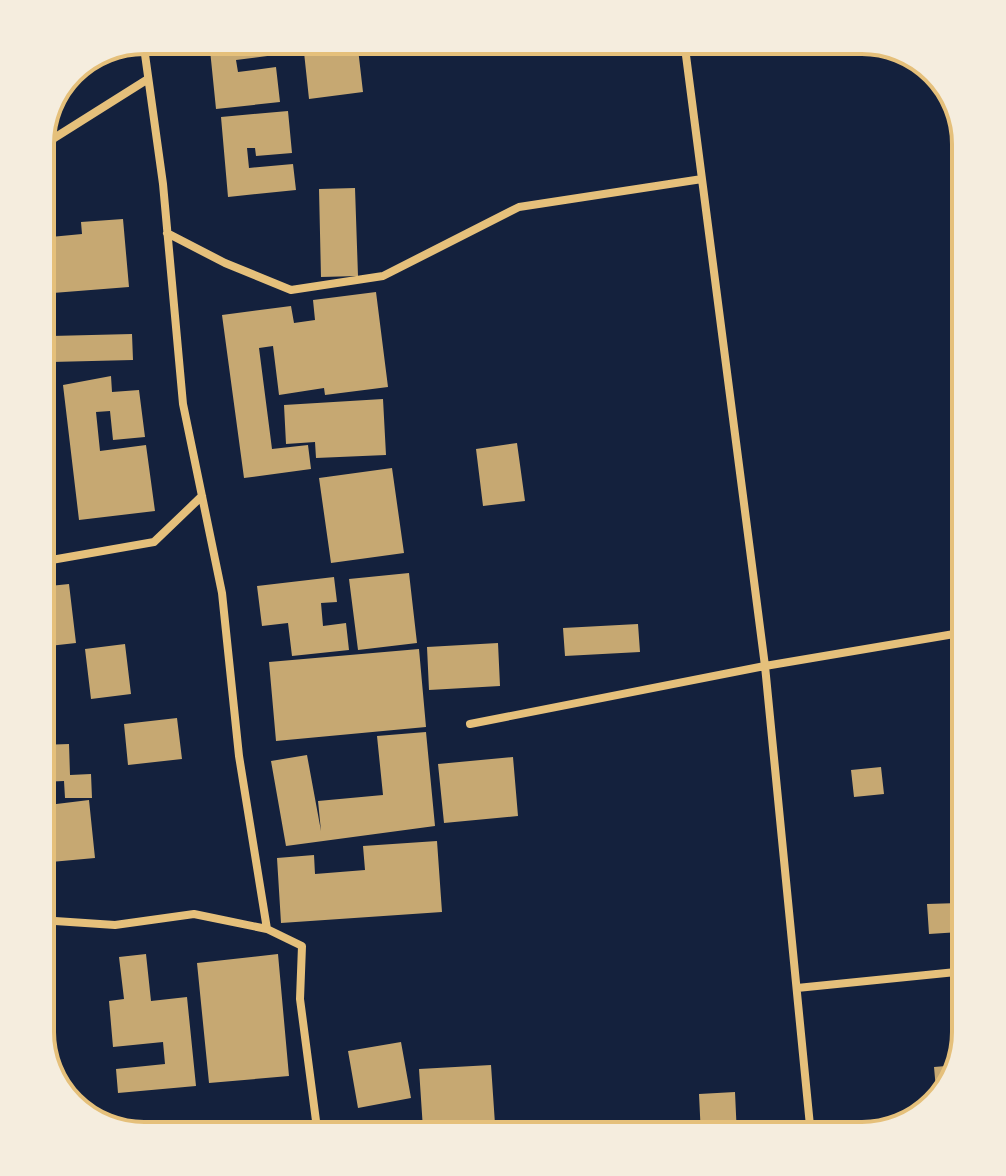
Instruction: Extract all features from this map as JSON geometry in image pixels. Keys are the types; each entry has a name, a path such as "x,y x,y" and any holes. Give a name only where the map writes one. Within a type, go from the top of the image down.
{"street":[{"path":"145,54 167,233 183,404 222,593 239,756 267,929"},
{"path":"686,54 765,666 810,1122"},
{"path":"54,138 148,79"},
{"path":"167,233 291,290 383,276 519,207 702,179"},
{"path":"54,560 154,542 202,496"},
{"path":"470,724 765,666 952,634"},
{"path":"54,921 115,925 194,914 267,929 302,946 300,999 316,1122"},
{"path":"797,988 952,972"}],"building":[{"path":"210,54 275,54 236,60 238,72 276,67 280,102 216,109"},
{"path":"304,54 359,54 363,92 309,99"},
{"path":"288,111 292,153 256,156 255,148 247,148 249,168 293,164 296,190 228,197 221,117"},
{"path":"355,188 358,276 321,277 319,189"},
{"path":"123,219 129,287 54,293 54,237 82,234 81,222"},
{"path":"376,292 388,387 325,395 324,388 279,395 273,346 259,348 272,449 308,445 311,469 244,478 222,315 291,306 294,323 315,320 313,300"},
{"path":"132,334 133,360 54,362 54,336"},
{"path":"111,376 112,392 139,390 145,437 113,440 110,411 96,412 100,451 146,445 155,511 79,520 63,385"},
{"path":"383,399 386,455 316,458 315,442 286,444 284,405"},
{"path":"517,443 525,501 483,506 476,449"},
{"path":"392,468 404,553 331,563 319,478"},
{"path":"409,573 417,643 358,650 349,579"},
{"path":"334,577 337,602 321,603 323,626 346,623 349,650 292,656 288,623 262,626 257,586"},
{"path":"69,584 76,643 54,645 54,586"},
{"path":"638,624 640,652 565,656 563,628"},
{"path":"498,643 500,686 429,690 427,647"},
{"path":"125,644 131,694 91,699 85,649"},
{"path":"419,649 426,727 276,741 269,662"},
{"path":"177,718 182,759 128,765 124,724"},
{"path":"426,732 435,826 286,846 271,761 307,755 321,831 318,801 383,795 377,736"},
{"path":"69,744 70,775 91,774 92,798 65,798 64,781 54,781 54,745"},
{"path":"513,757 518,816 444,823 438,764"},
{"path":"881,767 884,794 854,797 851,770"},
{"path":"89,800 95,858 54,862 54,804"},
{"path":"437,841 442,912 281,923 277,858 314,855 315,874 365,870 363,846"},
{"path":"952,903 952,933 929,934 927,904"},
{"path":"146,954 151,1001 187,997 196,1086 118,1093 116,1069 165,1064 163,1042 113,1047 109,1001 124,999 119,957"},
{"path":"278,954 289,1076 209,1083 197,963"},
{"path":"401,1042 411,1098 358,1108 348,1051"},
{"path":"491,1065 495,1122 423,1122 419,1069"},
{"path":"945,1066 935,1083 934,1067"},
{"path":"735,1092 736,1122 700,1122 699,1094"}]}
